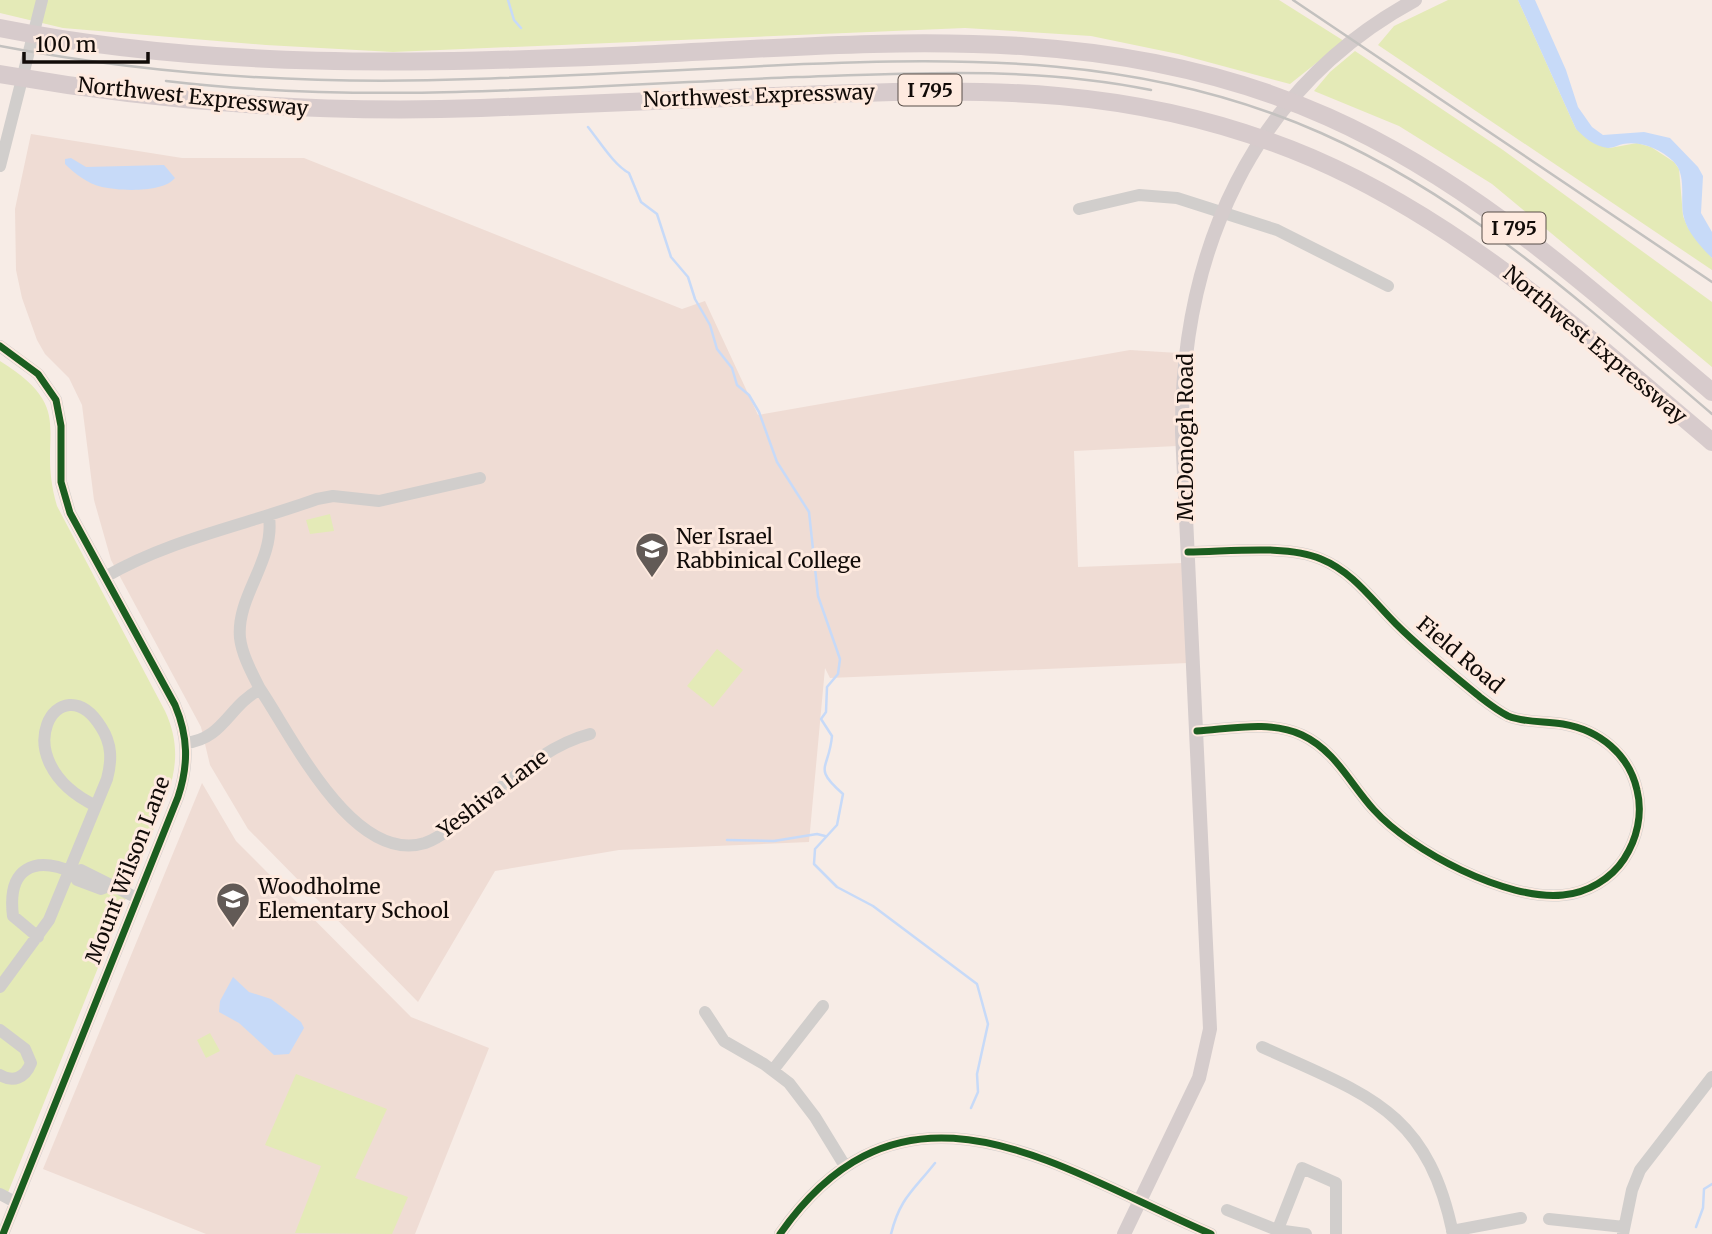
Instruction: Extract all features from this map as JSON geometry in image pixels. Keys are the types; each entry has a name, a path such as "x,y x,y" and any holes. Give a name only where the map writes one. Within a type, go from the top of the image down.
{"highway":[{"name":"Northwest Expressway","path":"5,29 57,39 175,54 306,63 410,64 951,43 1095,50 1172,65 1252,88 1326,115 1421,164 1537,246 1712,392"},
{"name":"Northwest Expressway","path":"0,74 229,105 357,111 942,90 1044,92 1151,108 1232,129 1307,156 1373,187 1444,227 1565,317 1712,442"}],"main road":[{"name":"McDonogh Road","path":"1124,1234 1199,1078 1208,1040 1210,1003 1182,432 1185,344 1206,253 1241,172 1263,134 1309,80 1368,31 1415,0"}],"street":[{"path":"0,166 42,0"},
{"path":"1079,209 1111,199 1154,195 1193,202 1277,230 1388,286"},
{"name":"Mount Wilson Lane","path":"0,346 38,374 52,391 60,416 59,464 63,492 70,513 174,705 186,743 183,782 3,1234"},
{"path":"105,577 159,551 333,496 379,501 480,478"},
{"name":"Yeshiva Lane","path":"269,517 270,542 243,613 240,636 260,689 302,759 328,792 373,835 407,846 435,839 540,757 576,738 590,734"},
{"name":"Field Road","path":"1188,552 1305,554 1338,566 1415,642 1496,709 1525,720 1578,728 1607,742 1631,771 1638,793 1639,820 1623,860 1600,882 1563,895 1521,890 1459,869 1401,836 1372,809 1334,758 1300,734 1271,727 1197,731"},
{"path":"186,743 208,739 237,705 260,689"},
{"path":"0,987 38,937 56,907 107,779 111,754 104,731 92,716 73,706 50,710 35,725 33,753 61,788 96,806"},
{"path":"38,937 13,916 15,886 25,871 39,864 52,864 72,872 77,880 101,890 109,886 137,898"},
{"path":"773,1070 824,1006"},
{"path":"705,1012 724,1041 773,1070 805,1102 845,1166"},
{"path":"0,1030 25,1049 31,1063 26,1073 18,1078 0,1075"},
{"path":"1262,1047 1364,1094 1403,1124 1435,1170 1453,1233 1521,1218"},
{"path":"1549,1219 1624,1230 1640,1170 1712,1077"},
{"path":"780,1234 808,1198 845,1166 903,1142 955,1136 1010,1148 1211,1234"},
{"path":"1277,1232 1302,1168 1336,1182 1336,1234"},
{"path":"0,1194 15,1202"},
{"path":"1227,1210 1277,1232 1306,1234"}],"shaded area":[{"name":"Ner Israel Rabbinical College","path":"31,134 182,158 304,158 682,309 705,301 758,415 1130,350 1178,353 1177,446 1074,451 1078,567 1182,563 1188,663 830,678 825,668 809,842 619,850 495,871 418,1002 248,829 210,765 201,727 111,560 94,500 82,405 69,378 45,354 37,340 22,298 16,270 15,209"},
{"name":"Woodholme Elementary School","path":"202,783 236,841 411,1017 489,1048 415,1234 206,1234 43,1169"}],"green space":[{"path":"0,0 1279,0 1344,41 1290,84 1178,54 1091,36 965,28 393,52 266,45 63,28 0,13"},
{"path":"1448,0 1518,0 1576,129 1610,148 1637,143 1651,147 1674,162 1679,169 1683,216 1688,228 1712,258 1712,270 1378,45 1394,26"},
{"path":"1355,51 1503,150 1712,302 1712,367 1492,184 1399,126 1314,91 1330,72"},
{"path":"0,361 40,394 50,425 50,460 57,506 165,711 175,752 174,772 168,793 7,1195 0,1189"},
{"path":"330,514 334,531 310,534 306,520"},
{"path":"717,649 743,670 713,707 687,686"},
{"path":"210,1033 220,1051 206,1058 197,1040"},
{"path":"296,1074 387,1109 355,1178 408,1197 392,1234 295,1233 321,1166 265,1145"}],"water":[{"path":"1518,0 1535,0 1566,70 1578,107 1592,127 1603,135 1644,132 1670,138 1698,167 1703,176 1701,213 1712,232 1712,258 1695,240 1686,224 1680,173 1673,161 1643,145 1630,143 1603,147 1590,141 1576,129"},
{"path":"71,158 86,167 164,165 175,178 169,183 151,188 130,190 102,187 87,181 65,164 65,159"},
{"path":"233,977 249,992 271,999 301,1022 304,1028 289,1054 274,1055 239,1023 219,1012 220,1001"}],"waterway":[{"path":"508,0 514,20 521,28"},
{"path":"588,127 613,159 629,173 641,202 657,214 671,257 688,277 695,299 710,325 717,349 732,368 737,385 749,395 759,412 777,462 809,512 818,596 840,659 838,674 827,687 826,712 821,719 832,736 825,773 843,794 837,825 815,849 814,864 837,887 873,906 977,984 988,1024 977,1074 978,1092 971,1108"},
{"path":"727,840 774,841 817,834 825,836"},
{"path":"891,1234 903,1203 935,1163"},
{"path":"1696,1227 1703,1208 1704,1189 1712,1184"}],"railway":[{"path":"1293,0 1712,282"},
{"path":"0,46 117,65 295,79 413,81 921,61 1056,67 1123,75 1189,88 1255,107 1321,133 1428,190 1478,223 1574,296 1712,414"},
{"path":"166,81 323,92 402,93 841,75 974,73 1063,77 1151,90"}],"cycle path":[{"path":"0,346 38,374 56,400 61,426 61,482 70,513 175,705 185,739 184,773 178,797 3,1234"},
{"path":"1188,552 1291,552 1321,559 1343,571 1427,652 1497,710 1521,720 1576,727 1600,738 1610,746 1620,755 1633,777 1639,799 1638,826 1624,859 1598,884 1563,895 1540,895 1515,890 1461,870 1390,826 1365,800 1333,759 1302,735 1290,730 1263,727 1197,731"},
{"path":"780,1234 828,1180 879,1149 931,1138 985,1142 1041,1158 1211,1234"}],"place":[{"name":"Ner Israel Rabbinical College","path":"652,579"},
{"name":"Woodholme Elementary School","path":"233,929"}]}
